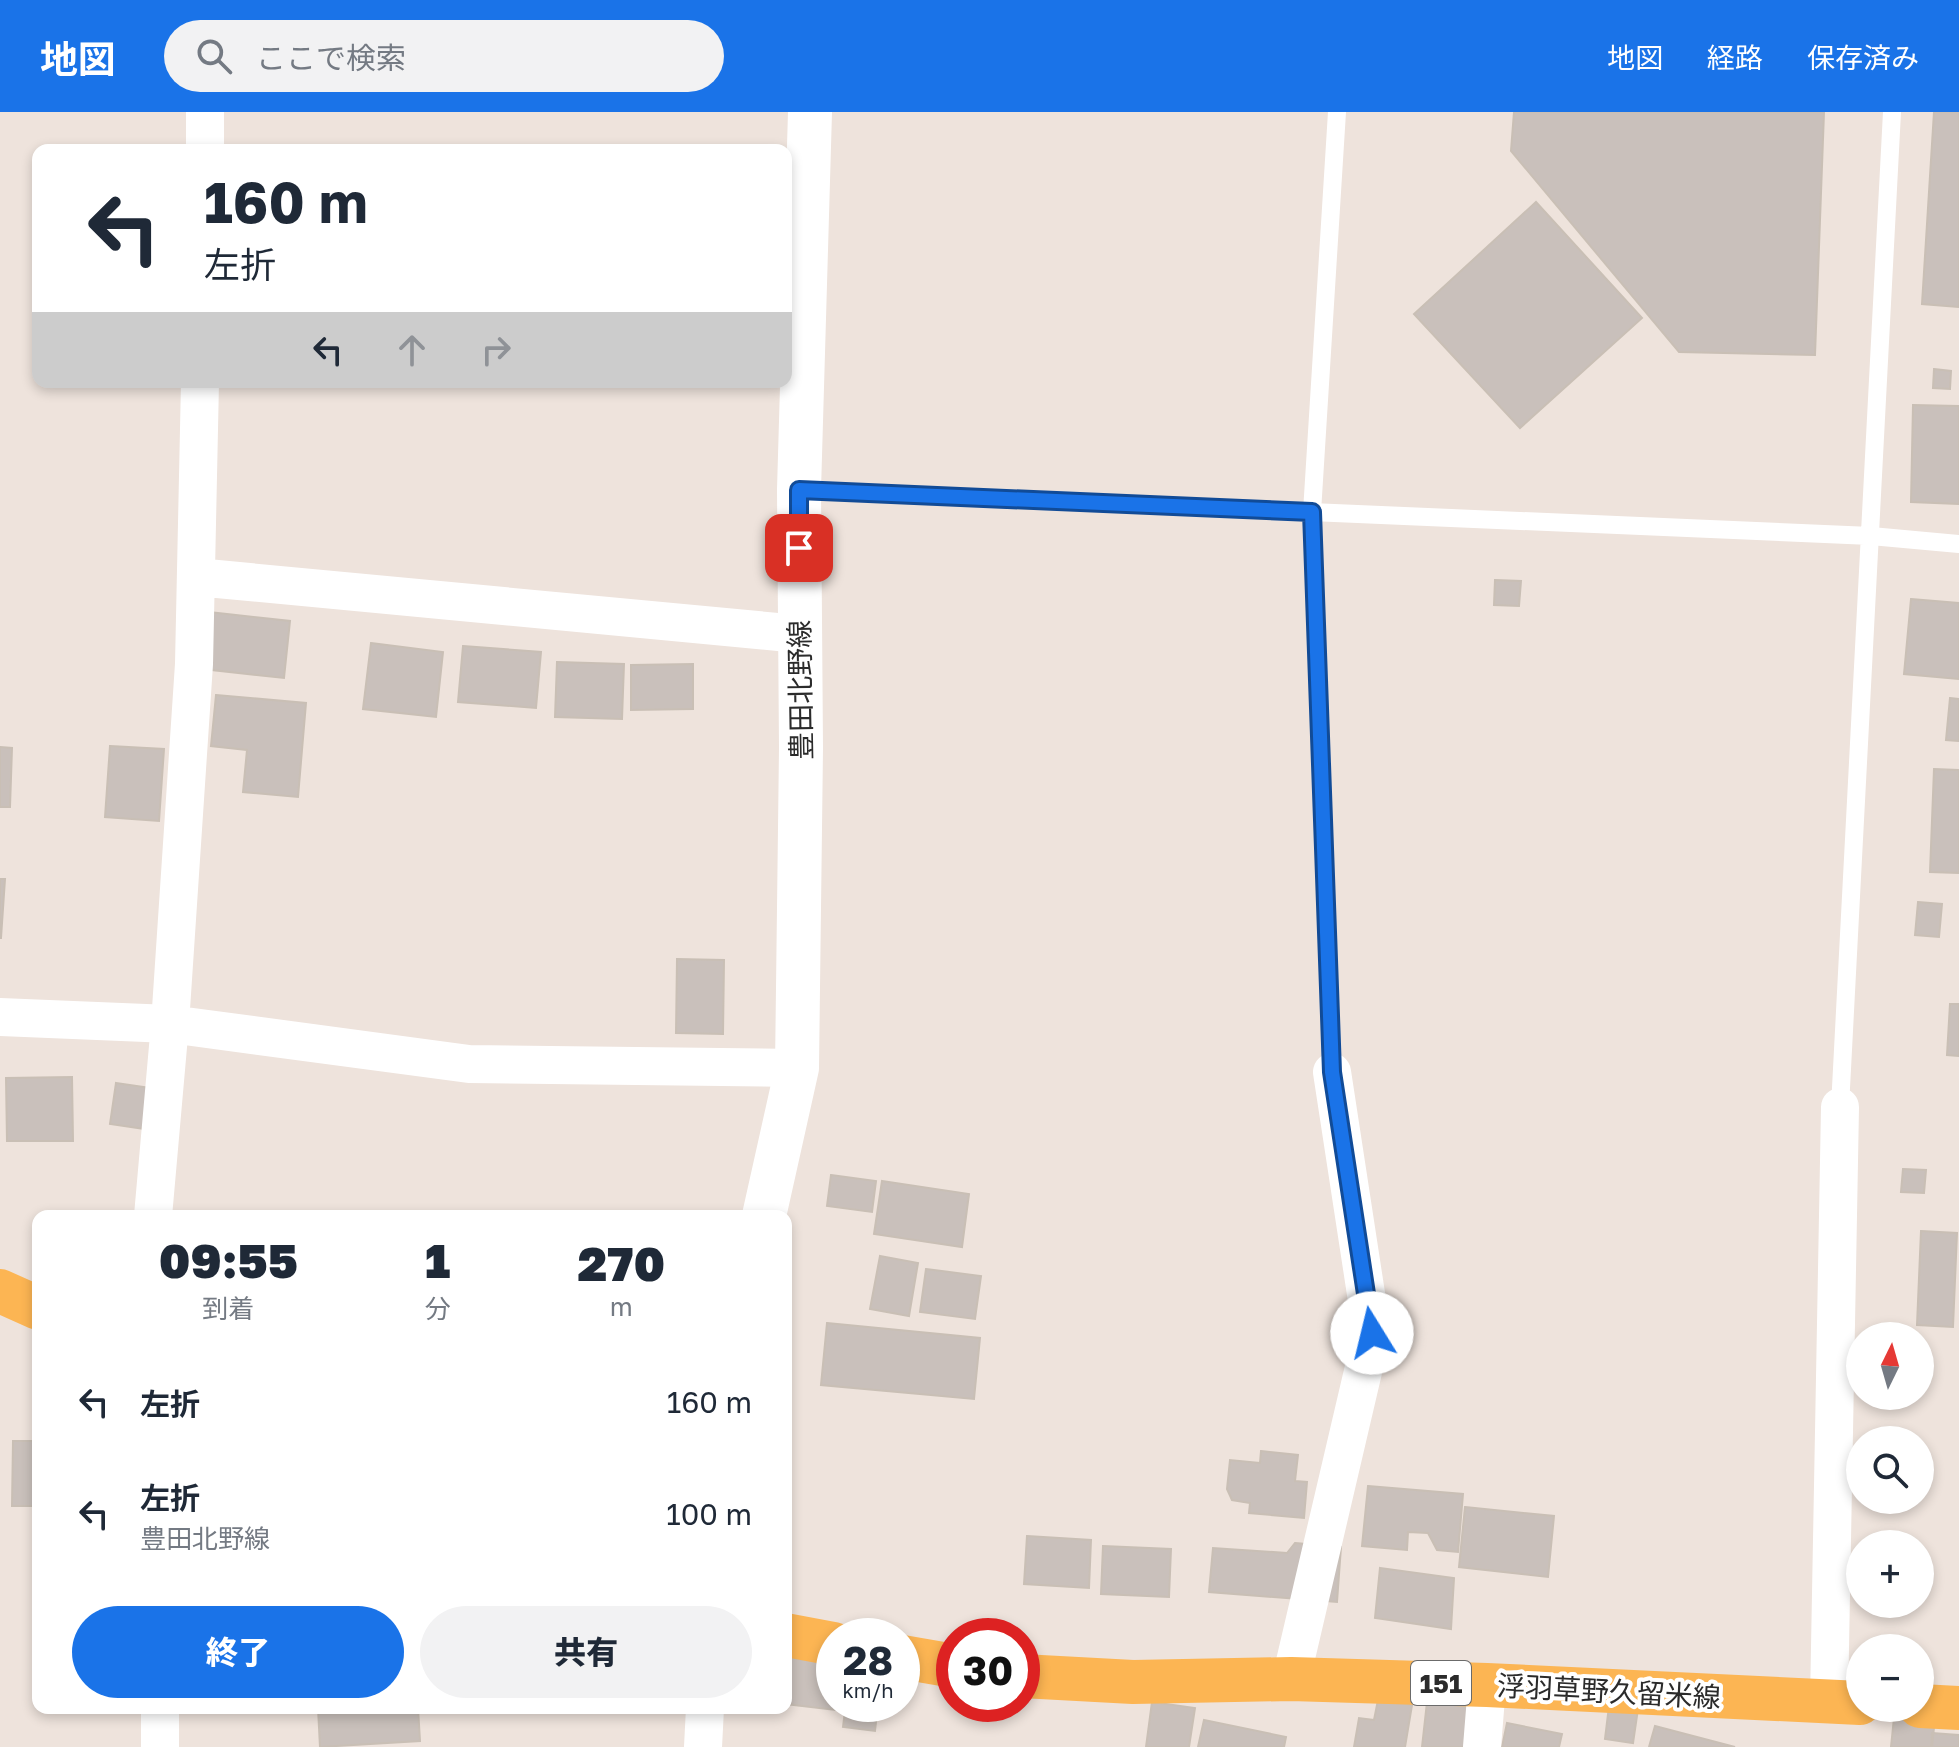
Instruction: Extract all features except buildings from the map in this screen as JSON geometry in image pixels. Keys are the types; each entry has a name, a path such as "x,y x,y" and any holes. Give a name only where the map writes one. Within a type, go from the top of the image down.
{"main road":[{"name":"豊田北野線","path":"765,1210 797,1068 801,794 799,490 810,112"},
{"path":"0,1291 32,1305"},
{"path":"792,1636 816,1641"},
{"name":"浮羽草野久留米線","path":"1040,1677 1133,1682 1291,1679 1487,1685 1845,1702"},
{"path":"1934,1707 1959,1708"}],"street":[{"path":"205,112 205,144"},
{"path":"154,1210 170,1024 194,664 200,388"},
{"path":"196,577 799,634"},
{"path":"0,1017 170,1024 469,1064 797,1068"},
{"path":"1291,1679 1372,1333 1332,1072"},
{"path":"1840,1107 1845,1702"},
{"path":"1482,1747 1487,1685"},
{"path":"160,1714 160,1747"},
{"path":"703,1747 705,1714"}],"lane":[{"path":"1332,1072 1312,512 1337,112"},
{"path":"1840,1107 1892,112"},
{"path":"799,490 1871,536 1959,544"}],"route":[{"path":"799,548 799,490 1312,512 1332,1072 1372,1333"}]}
